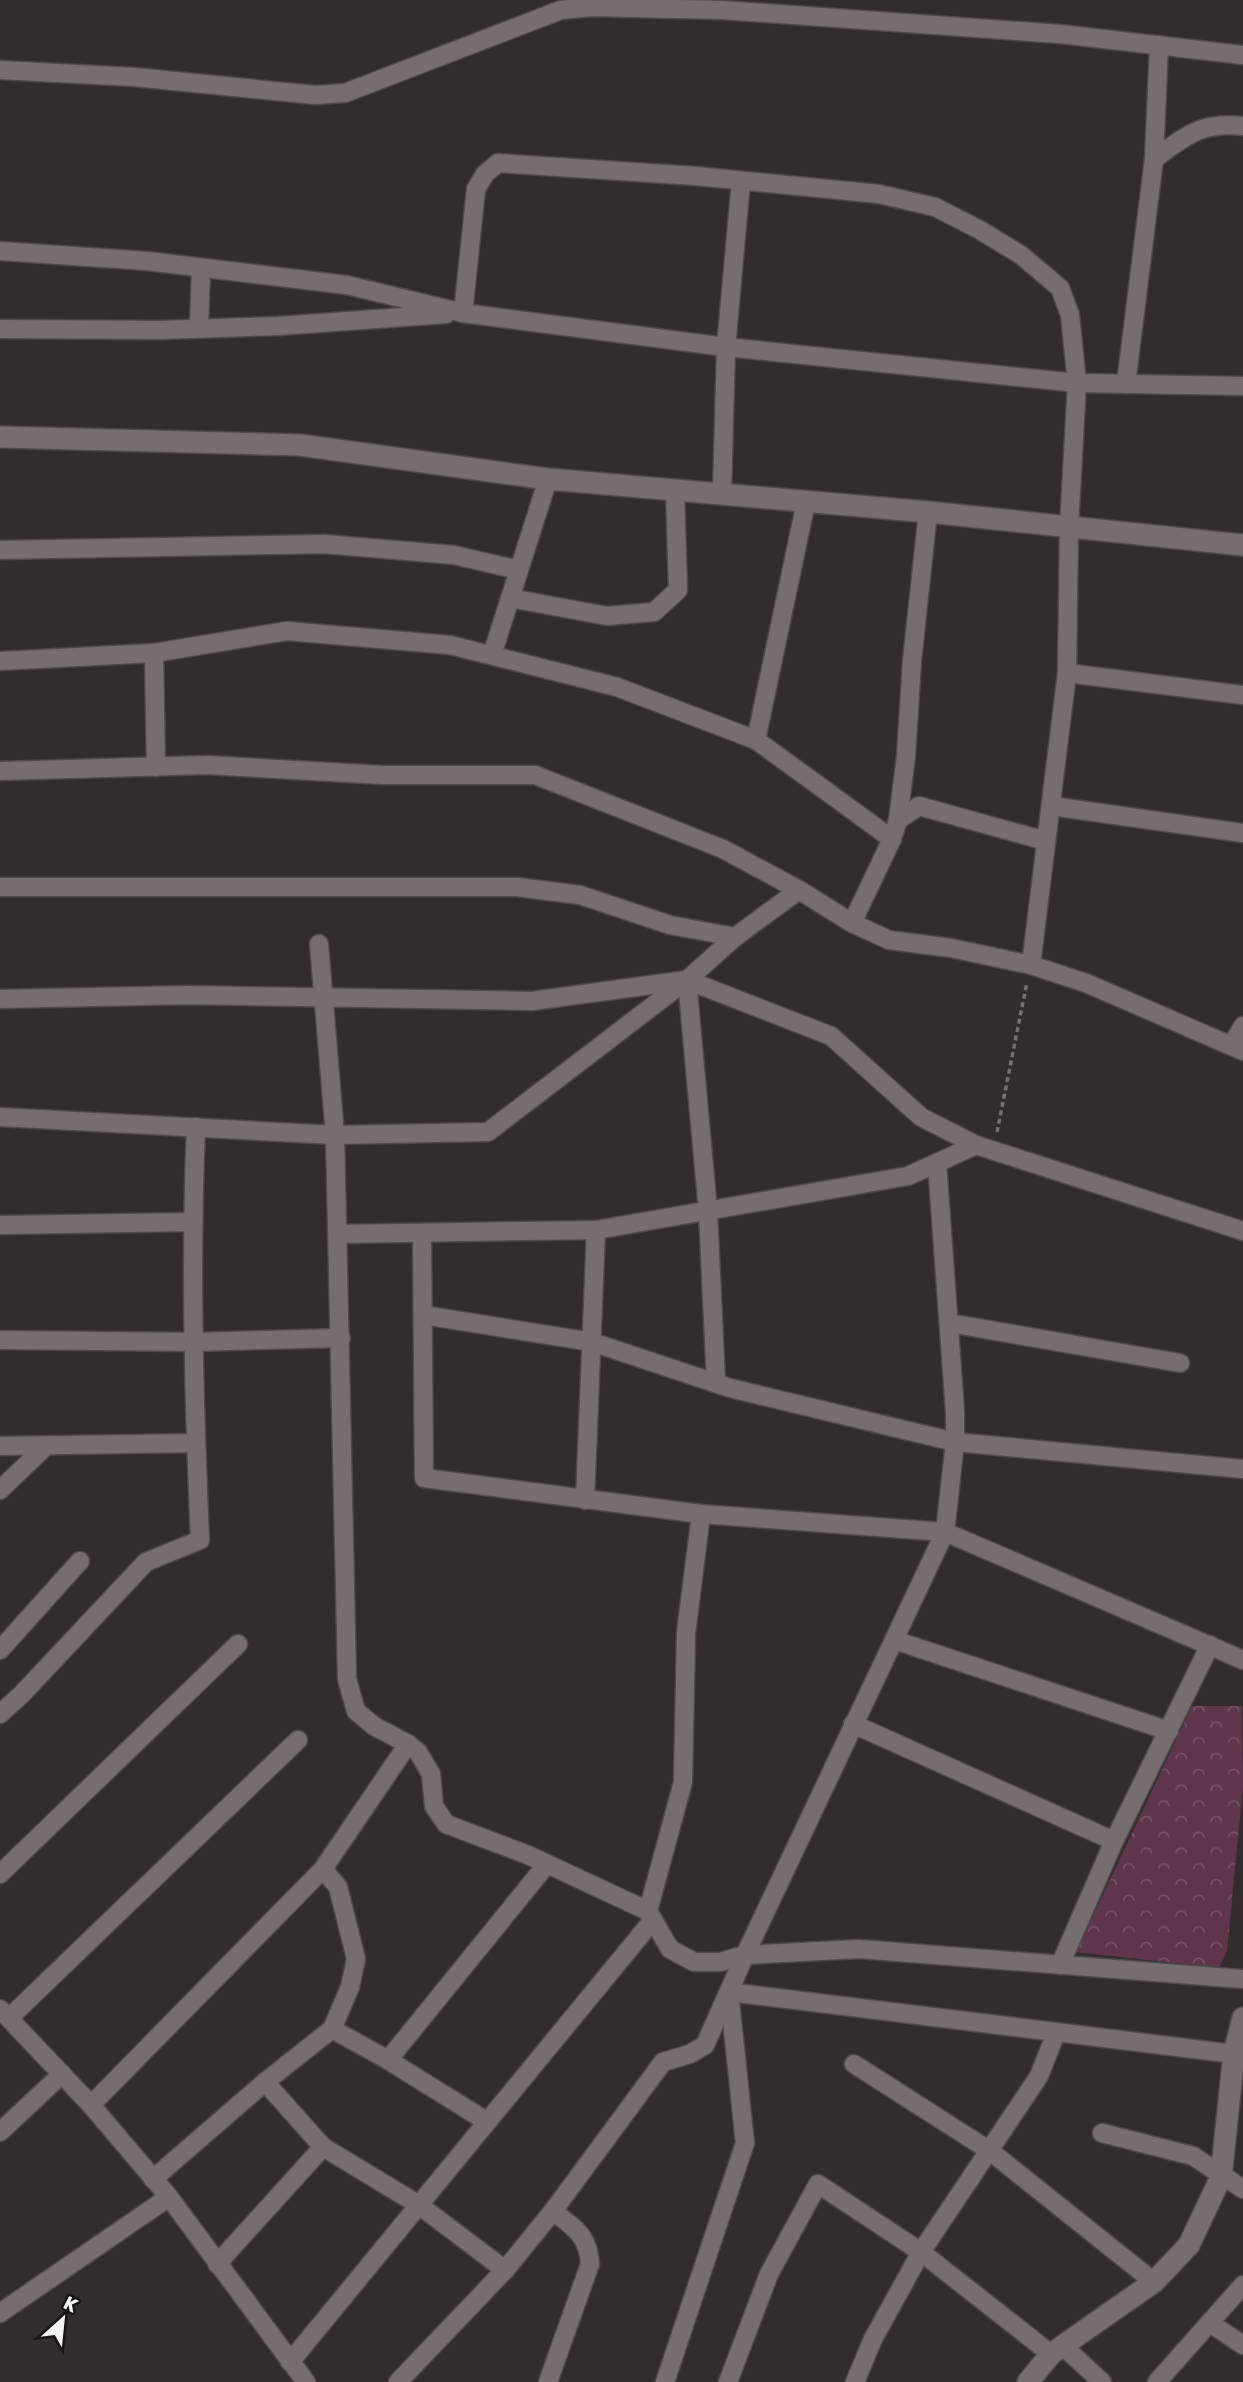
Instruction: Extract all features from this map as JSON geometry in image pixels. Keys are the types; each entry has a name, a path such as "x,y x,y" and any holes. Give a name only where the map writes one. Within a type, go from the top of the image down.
{"street":[{"path":"0,70 134,77 315,95 345,93 561,10 722,5 1060,34 1243,55"},
{"path":"1126,384 1154,159 1159,45"},
{"path":"1154,159 1195,130 1243,126"},
{"path":"463,313 476,189 485,174 498,163 879,194 935,207 1021,255 1060,288 1070,315 1077,383 1069,527 1067,673 1031,965"},
{"path":"722,494 726,347 741,181"},
{"path":"0,251 147,261 347,285 463,313 726,347 1077,383 1243,386"},
{"path":"199,328 201,268"},
{"path":"0,329 278,326 463,313"},
{"path":"0,437 300,445 548,480 928,512 1243,545"},
{"path":"492,655 548,480"},
{"path":"510,598 607,616 654,612 678,590 675,491"},
{"path":"756,740 806,502"},
{"path":"852,923 892,839 898,820 928,512"},
{"path":"0,550 324,544 454,555 519,570"},
{"path":"0,661 154,653 286,631 450,645 617,687 756,740 892,839"},
{"path":"154,653 156,767"},
{"path":"1067,673 1243,695"},
{"path":"0,771 207,765 383,775 535,775 723,849 799,890 852,923 889,940 951,948 1031,965 1086,983 1238,1048 1243,1026"},
{"path":"898,820 919,806 1046,841"},
{"path":"1051,806 1243,833"},
{"path":"0,887 517,887 580,895 670,925 735,937"},
{"path":"0,1117 335,1135 488,1132 687,980 735,937 799,890"},
{"path":"319,944 335,1135 346,1679 356,1711 374,1726 418,1752 431,1774 434,1806 446,1824 547,1864 651,1915 670,1949 694,1962 720,1962 745,1955 859,1949 1243,1979"},
{"path":"687,980 708,1211 716,1383"},
{"path":"0,999 189,995 532,1001 687,980 831,1036 920,1117 984,1148 1243,1231"},
{"path":"0,1714 146,1562 200,1540 192,1222 196,1127"},
{"path":"338,1234 596,1230 908,1176 937,1163 984,1148"},
{"path":"398,2382 505,2270 553,2211 663,2062 690,2054 705,2045 945,1532 955,1442 937,1163"},
{"path":"0,1225 192,1222"},
{"path":"585,1500 596,1230"},
{"path":"422,1233 424,1478 701,1514 945,1532 1243,1660"},
{"path":"423,1315 592,1342 716,1383 955,1442 1243,1469"},
{"path":"949,1324 1180,1363"},
{"path":"0,1340 194,1342 341,1338"},
{"path":"0,1446 196,1443"},
{"path":"0,1489 46,1446"},
{"path":"290,2362 651,1915 683,1782 686,1633 701,1514"},
{"path":"0,1650 80,1561"},
{"path":"894,1640 1169,1731"},
{"path":"0,1874 238,1644"},
{"path":"1060,1965 1114,1841 1210,1645"},
{"path":"853,1724 1114,1841"},
{"path":"298,1740 4,2013 91,2105 169,2197 306,2382"},
{"path":"91,2105 323,1869 408,1744"},
{"path":"388,2060 547,1864"},
{"path":"153,2179 265,2082 332,2029 351,1987 356,1959 338,1887 323,1869"},
{"path":"729,1992 1238,2054"},
{"path":"665,2382 746,2143 729,1992"},
{"path":"1028,2382 1057,2350 1154,2282 1189,2245 1221,2177 1243,2018"},
{"path":"332,2029 388,2060 486,2122"},
{"path":"855,2382 873,2339 921,2252 1039,2076 1056,2033"},
{"path":"854,2064 990,2151 1154,2282"},
{"path":"0,2132 62,2074"},
{"path":"265,2082 323,2147 419,2205 505,2270"},
{"path":"1102,2133 1193,2156 1221,2177 1243,2189"},
{"path":"217,2264 323,2147"},
{"path":"728,2382 769,2274 818,2184 921,2252 1102,2382"},
{"path":"0,2314 169,2197"},
{"path":"548,2382 590,2264 589,2248 582,2234 553,2211"},
{"path":"1157,2382 1243,2285"},
{"path":"1210,2323 1243,2345"}],"path":[{"path":"984,1148 1031,965"}],"green space":[{"path":"1192,1706 1242,1706 1243,1786 1227,1951 1219,1968 1076,1952"}]}
